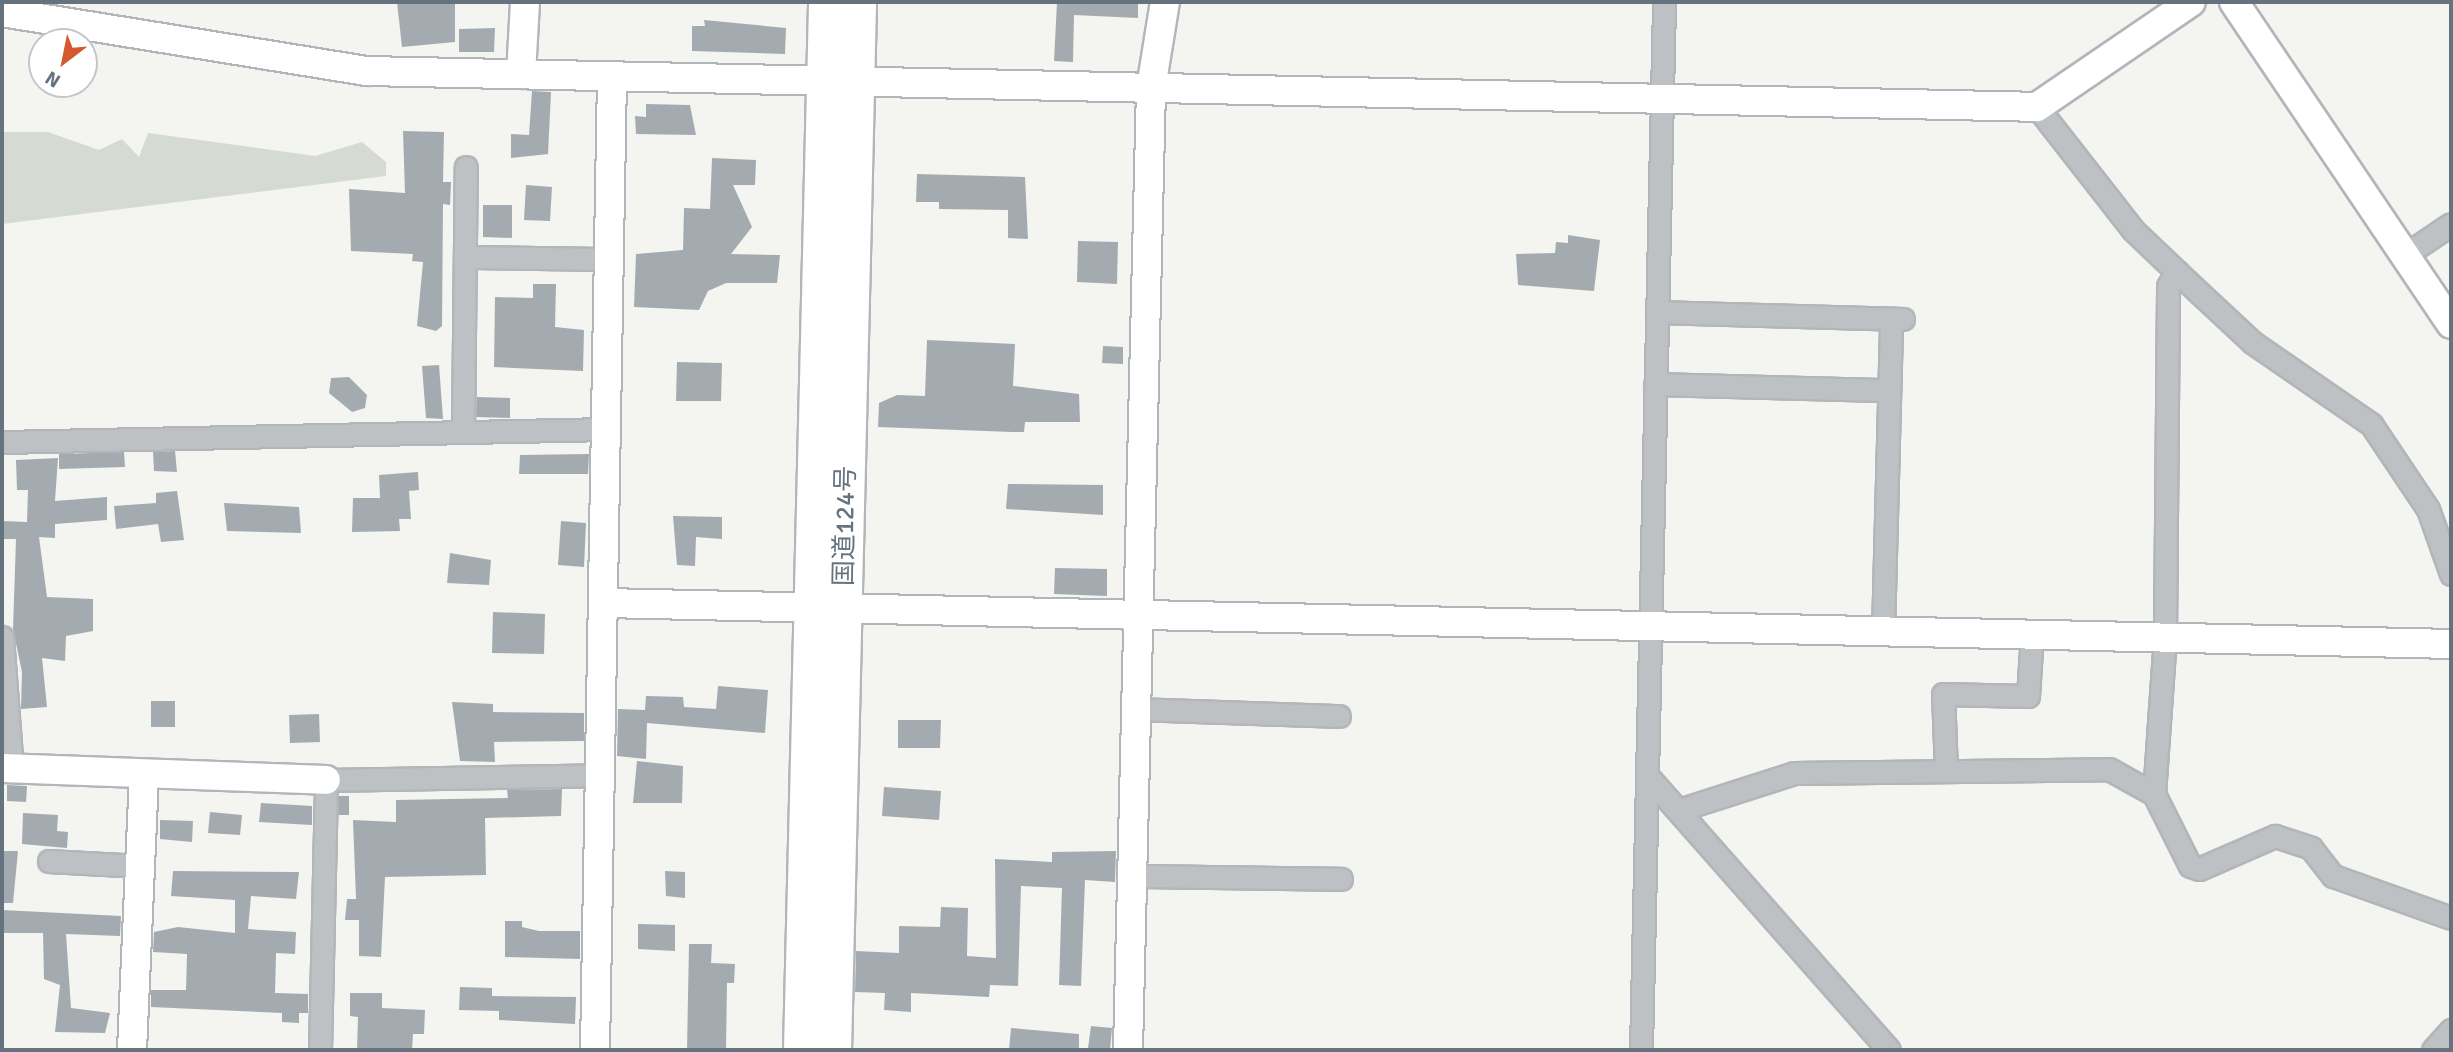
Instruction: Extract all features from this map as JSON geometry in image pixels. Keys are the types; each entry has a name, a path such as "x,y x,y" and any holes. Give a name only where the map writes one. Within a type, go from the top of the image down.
{"highway":[{"name":"国道124号","path":"827,2 840,80 828,609 832,1050"},
{"name":"国道124号","path":"840,80 857,2"},
{"name":"国道124号","path":"802,1050 828,609"}],"street":[{"path":"521,74 525,2"},
{"path":"1128,1050 1151,88 1165,2"},
{"path":"1641,1050 1650,779 1650,628 1664,2"},
{"path":"2,12 366,71 2037,107 2191,2"},
{"path":"2234,2 2451,324"},
{"path":"595,1050 612,77"},
{"path":"2037,107 2134,231 2177,272 2252,342 2371,424 2428,509 2451,574"},
{"path":"463,432 466,167"},
{"path":"2405,255 2451,224"},
{"path":"466,257 609,259"},
{"path":"2177,272 2168,286 2165,636 2154,794 2190,866 2199,869 2275,836 2311,848 2333,876 2451,918"},
{"path":"1657,312 1898,319 1889,390 1883,632"},
{"path":"1655,384 1889,390"},
{"path":"2,442 607,429"},
{"path":"604,603 1140,618 2165,636 2451,644"},
{"path":"1947,771 1943,694 2028,696 2032,634"},
{"path":"2,637 7,768 144,776 326,780 601,775"},
{"path":"1138,709 1339,716"},
{"path":"1682,809 1794,773 2109,769 2154,794"},
{"path":"132,1050 144,776"},
{"path":"1650,779 1682,809 1889,1050"},
{"path":"320,1050 326,780"},
{"path":"49,861 140,866"},
{"path":"1133,876 1341,879"},
{"path":"2433,1050 2451,1030"}],"shaded area":[{"path":"2,132 48,132 99,150 122,139 139,157 148,133 315,156 362,142 386,162 386,176 2,224"}],"building":[{"path":"397,2 455,2 455,42 402,47"},
{"path":"1057,2 1138,2 1138,18 1074,15 1073,62 1054,61"},
{"path":"704,20 786,28 785,54 692,51 692,26 705,26"},
{"path":"495,28 494,52 459,52 459,29"},
{"path":"532,91 551,92 548,154 511,158 511,134 529,135"},
{"path":"646,104 690,105 696,135 636,134 635,116 646,117"},
{"path":"403,131 444,132 443,182 451,182 450,205 443,204 442,326 436,331 417,326 423,262 412,261 413,254 351,251 349,189 405,193"},
{"path":"712,158 756,160 755,185 733,185 752,227 731,254 780,255 777,283 726,283 708,291 699,310 634,307 636,254 683,250 684,208 710,209"},
{"path":"917,174 1025,177 1028,239 1008,238 1008,210 939,209 939,202 916,202"},
{"path":"526,185 552,187 550,221 524,220"},
{"path":"483,205 512,205 512,238 483,237"},
{"path":"1568,235 1600,240 1594,291 1518,285 1516,254 1555,253 1556,242 1568,243"},
{"path":"1078,241 1118,242 1117,284 1077,282"},
{"path":"533,284 556,284 555,327 584,330 583,371 494,367 495,297 533,298"},
{"path":"927,340 1015,344 1013,386 1079,394 1080,422 1025,422 1024,432 878,427 879,403 897,395 925,396"},
{"path":"1103,346 1123,347 1123,364 1102,363"},
{"path":"677,362 722,363 721,401 676,401"},
{"path":"439,365 443,419 426,418 422,366"},
{"path":"349,377 367,395 365,408 352,412 329,393 331,378"},
{"path":"477,397 510,398 510,418 476,417"},
{"path":"175,451 177,472 154,471 153,452"},
{"path":"124,452 125,467 59,469 59,454"},
{"path":"589,454 588,474 519,474 520,455"},
{"path":"58,458 55,501 107,497 107,520 55,524 55,538 39,537 47,597 93,599 93,631 66,636 65,661 42,658 47,707 21,709 22,672 13,629 16,539 3,539 2,521 27,522 28,490 17,490 16,460"},
{"path":"418,472 419,490 409,491 411,519 399,519 400,531 352,532 353,498 380,498 379,475"},
{"path":"1008,484 1103,485 1103,515 1006,509"},
{"path":"177,491 184,540 161,542 158,524 116,529 114,506 156,503 156,493"},
{"path":"224,503 299,507 301,533 227,531"},
{"path":"673,516 722,517 722,539 696,537 695,566 677,565"},
{"path":"561,521 586,523 584,567 558,565"},
{"path":"450,553 491,560 489,585 447,583"},
{"path":"1055,568 1107,569 1107,596 1054,594"},
{"path":"493,612 545,614 544,654 492,653"},
{"path":"718,686 768,690 765,733 647,723 646,759 617,756 618,709 645,710 646,696 683,697 684,707 716,709"},
{"path":"151,701 175,701 175,727 151,727"},
{"path":"452,702 493,704 493,712 584,713 584,741 494,742 495,762 460,761"},
{"path":"319,714 320,742 290,743 289,715"},
{"path":"898,720 941,720 940,748 898,748"},
{"path":"637,761 683,766 682,803 633,803"},
{"path":"7,785 27,786 26,802 7,801"},
{"path":"884,787 941,791 939,820 882,816"},
{"path":"562,789 561,816 485,818 486,875 385,877 381,957 359,956 359,920 345,920 347,899 356,899 353,820 396,822 396,800 508,798 507,790"},
{"path":"339,796 349,796 349,815 338,815"},
{"path":"261,803 312,806 312,825 259,822"},
{"path":"210,812 242,815 240,835 208,833"},
{"path":"23,813 58,815 57,831 68,832 67,848 22,844"},
{"path":"160,820 193,821 192,842 160,839"},
{"path":"2,851 18,851 13,903 2,903"},
{"path":"1116,851 1115,882 1085,880 1081,986 1059,985 1062,888 1021,886 1018,986 990,985 989,997 911,993 911,1012 884,1010 885,993 855,992 856,951 899,953 899,926 940,927 941,907 968,908 967,956 996,958 995,859 1052,862 1052,852"},
{"path":"173,871 299,872 296,899 251,896 248,929 296,932 295,954 276,953 275,993 308,994 308,1013 299,1013 299,1023 282,1022 282,1013 151,1007 151,990 186,990 187,954 153,952 154,932 178,927 235,933 235,900 171,896"},
{"path":"665,871 685,872 685,898 666,896"},
{"path":"2,910 121,916 120,936 66,934 71,1008 110,1013 105,1033 55,1032 60,985 44,979 43,933 2,933"},
{"path":"505,921 522,921 522,927 539,931 580,931 580,959 505,957"},
{"path":"638,924 675,925 675,951 638,949"},
{"path":"689,944 712,944 711,963 735,964 734,983 727,983 726,1050 687,1050"},
{"path":"460,987 492,988 492,996 576,997 575,1024 499,1020 499,1011 459,1010"},
{"path":"350,993 382,993 382,1008 425,1010 424,1034 413,1034 412,1050 357,1050 358,1017 350,1016"},
{"path":"1091,1026 1112,1028 1110,1050 1088,1048"},
{"path":"1011,1028 1079,1034 1079,1050 1009,1050"}]}
